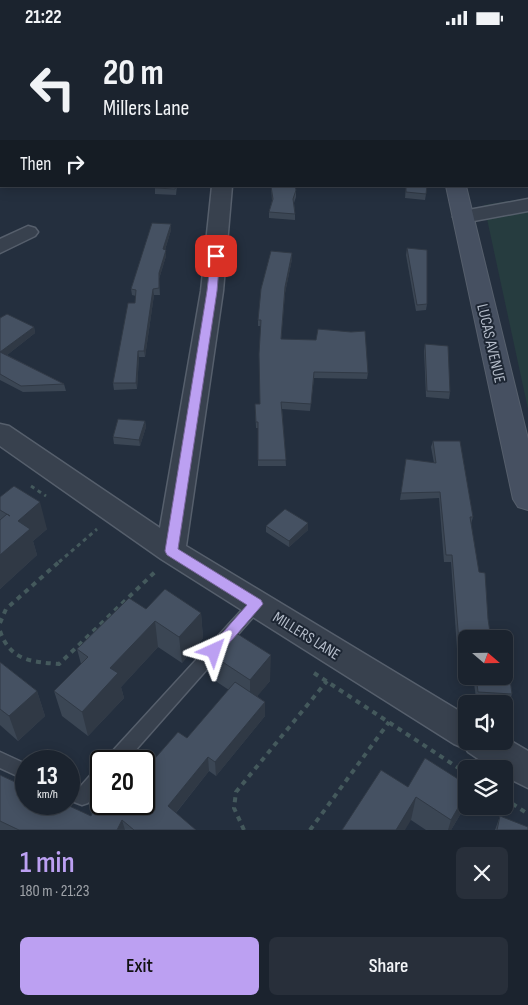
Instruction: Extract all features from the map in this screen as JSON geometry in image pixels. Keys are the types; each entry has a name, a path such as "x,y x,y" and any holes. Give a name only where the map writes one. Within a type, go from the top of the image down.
{"street":[{"path":"164,560 212,291 222,187"},
{"name":"LUCAS AVENUE","path":"456,187 524,466 528,499"},
{"path":"464,217 528,205"},
{"path":"0,247 28,232"},
{"name":"MILLERS LANE","path":"0,433 164,560 256,604 458,728"},
{"path":"494,750 528,771"}],"lane":[{"path":"125,750 256,604"},
{"path":"0,759 15,766"},
{"path":"80,796 82,797 90,788"}],"path":[{"path":"0,623 6,609 97,529"},
{"path":"0,631 2,640 18,654 34,663 59,663 164,560"},
{"path":"244,830 234,807 236,792 327,681"},
{"path":"310,830 389,722"},
{"path":"513,803 528,813"}],"green space":[{"path":"528,198 528,409 484,205"}],"building":[{"path":"155,187 176,187 175,189"},
{"path":"271,187 295,187 293,199 295,214 269,212 273,199"},
{"path":"406,187 427,187 426,194 406,192"},
{"path":"152,223 171,224 163,249 166,250 159,273 159,288 153,289 144,351 138,351 136,383 113,383 128,303 135,303 136,290 131,289"},
{"path":"407,248 427,250 427,304 417,305"},
{"path":"271,251 292,253 285,287 281,339 316,340 318,329 351,332 365,331 368,373 314,372 311,404 281,402 286,460 258,460 258,422 256,422 255,404 260,404 259,354 261,320 258,320 261,289"},
{"path":"7,314 34,327 0,352 0,318"},
{"path":"425,344 448,346 450,392 427,391"},
{"path":"0,352 64,384 21,386 0,374"},
{"path":"118,419 145,421 139,440 113,437"},
{"path":"433,441 460,441 473,517 470,517 479,572 485,573 490,630 458,630 452,555 446,555 440,492 401,493 406,459 436,463"},
{"path":"14,486 40,502 18,521 30,529 0,555 0,520 7,514 0,510 0,497"},
{"path":"285,509 308,523 289,541 266,526"},
{"path":"165,589 201,613 179,637 155,621 110,668 118,673 82,712 54,691 88,657 77,649 129,598 146,609"},
{"path":"233,631 271,655 250,680 212,655"},
{"path":"0,662 37,691 9,716 0,709"},
{"path":"235,682 265,702 215,762 208,757 168,806 196,830 134,830 122,820 117,830 19,830 0,821 0,775 15,782 15,815 80,815 80,811 91,816 155,815 155,758 178,732 187,738"},
{"path":"477,685 511,685 512,694 478,692"},
{"path":"425,758 458,779 458,808 451,820 416,797 396,830 342,830 381,770 408,787"},
{"path":"500,816 528,827 528,830 497,830"}],"route":[{"path":"214,651 256,604 171,551 216,256"}]}
